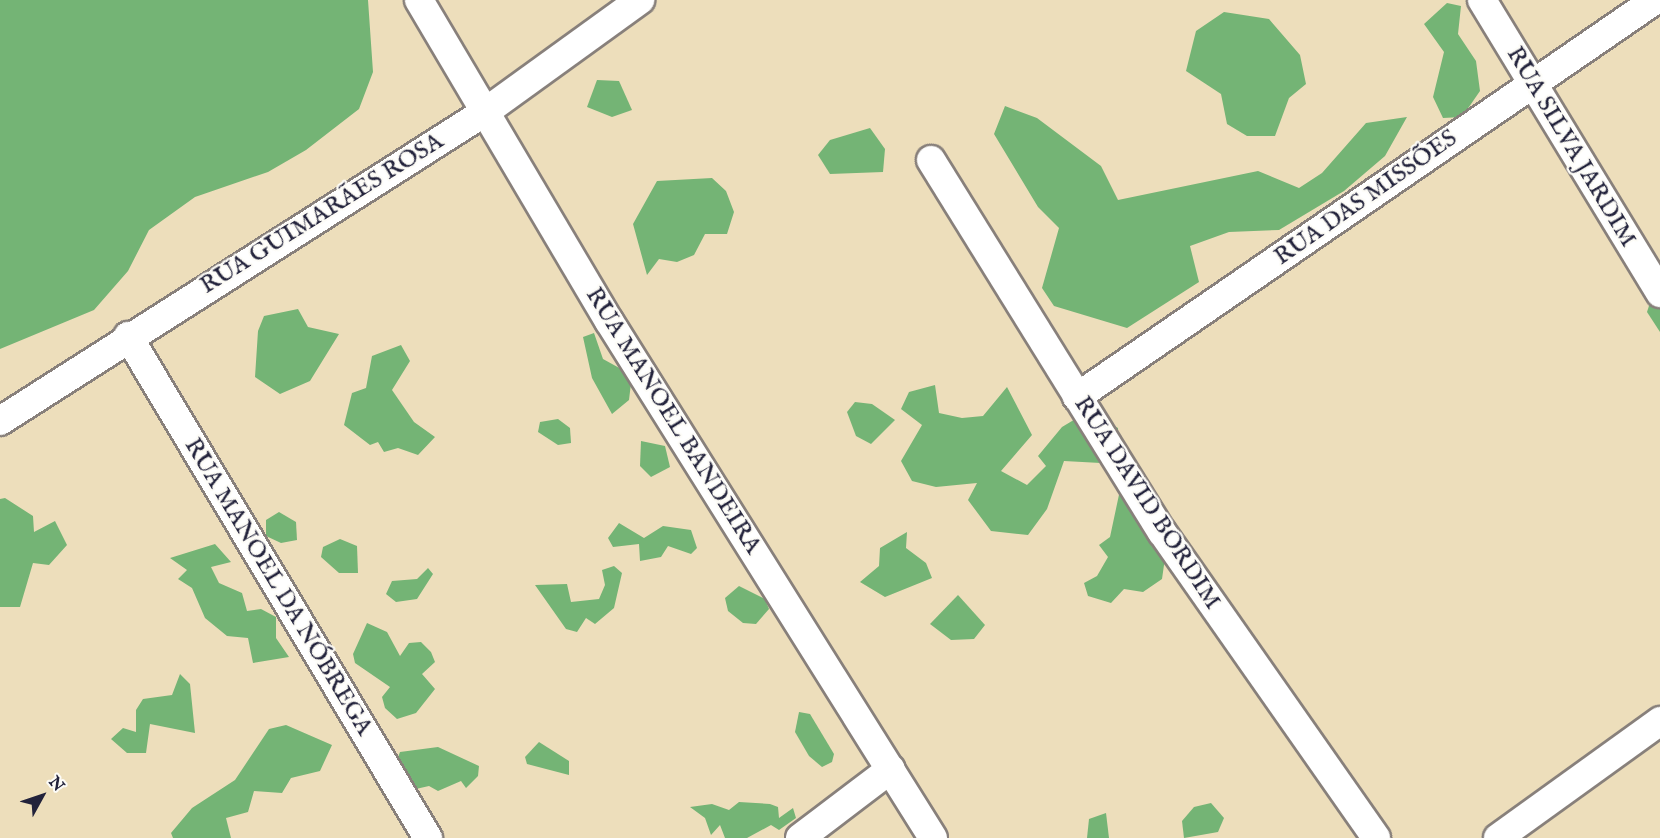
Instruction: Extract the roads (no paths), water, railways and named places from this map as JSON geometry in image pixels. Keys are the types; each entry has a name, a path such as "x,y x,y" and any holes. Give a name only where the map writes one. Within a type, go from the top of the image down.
{"street":[{"name":"RUA MANOEL BANDEIRA","path":"419,0 488,110 609,321 933,838"},
{"name":"RUA GUIMARÃES ROSA","path":"0,421 128,336 488,110 640,0"},
{"name":"RUA SILVA JARDIM","path":"1482,0 1660,293"},
{"name":"RUA DAS MISSÕES","path":"1077,397 1655,0"},
{"name":"RUA DAVID BORDIM","path":"931,160 1162,532 1376,838"},
{"name":"RUA MANOEL DA NÓBREGA","path":"128,336 428,838"},
{"path":"1498,838 1660,721"},
{"path":"800,838 891,769"}]}
